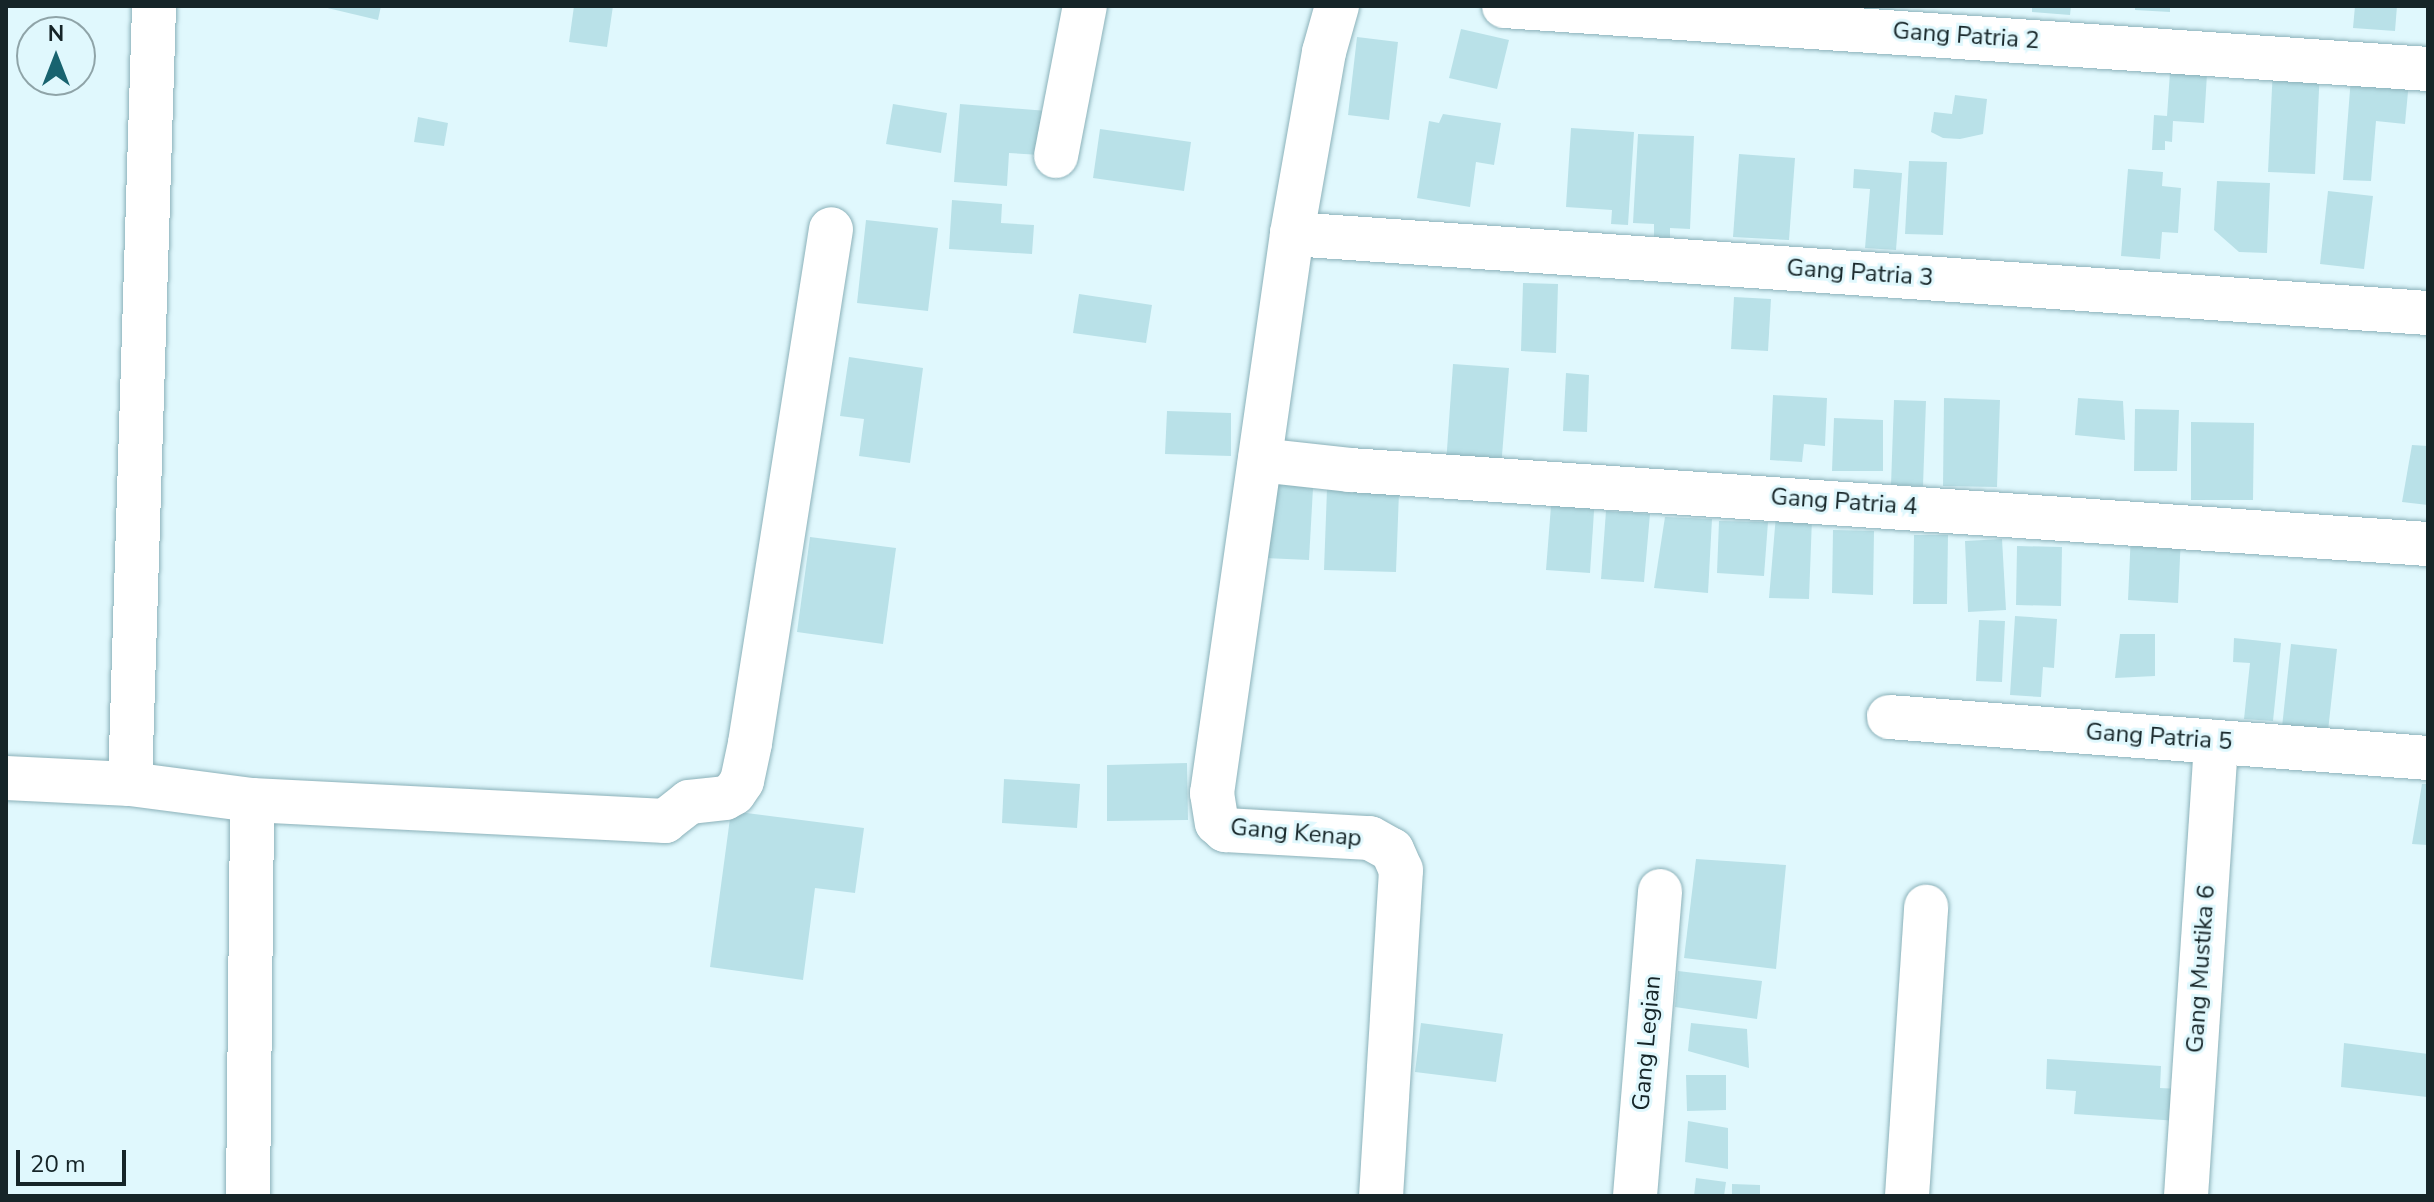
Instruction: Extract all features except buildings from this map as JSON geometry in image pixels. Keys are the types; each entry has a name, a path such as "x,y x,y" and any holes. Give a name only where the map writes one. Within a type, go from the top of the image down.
{"street":[{"path":"130,784 154,6"},
{"path":"1056,156 1085,6"},
{"path":"1260,460 1292,234 1324,52 1337,6"},
{"name":"Gang Patria 2","path":"1504,6 2428,69"},
{"path":"6,778 130,784 252,800 665,821 689,802 725,798 734,793 742,781 750,743 831,229"},
{"name":"Gang Patria 3","path":"1292,234 2428,313"},
{"name":"Gang Patria 4","path":"1260,460 1350,470 2428,544"},
{"name":"Gang Kenap","path":"1260,460 1213,809 1217,823 1225,830 1370,838 1392,850 1401,870 1381,1196"},
{"name":"Gang Patria 5","path":"1889,717 2428,758"},
{"name":"Gang Mustika 6","path":"2186,1196 2216,742"},
{"path":"248,1196 252,800"},
{"name":"Gang Legian","path":"1635,1196 1660,891"},
{"path":"1907,1196 1926,907"}]}
